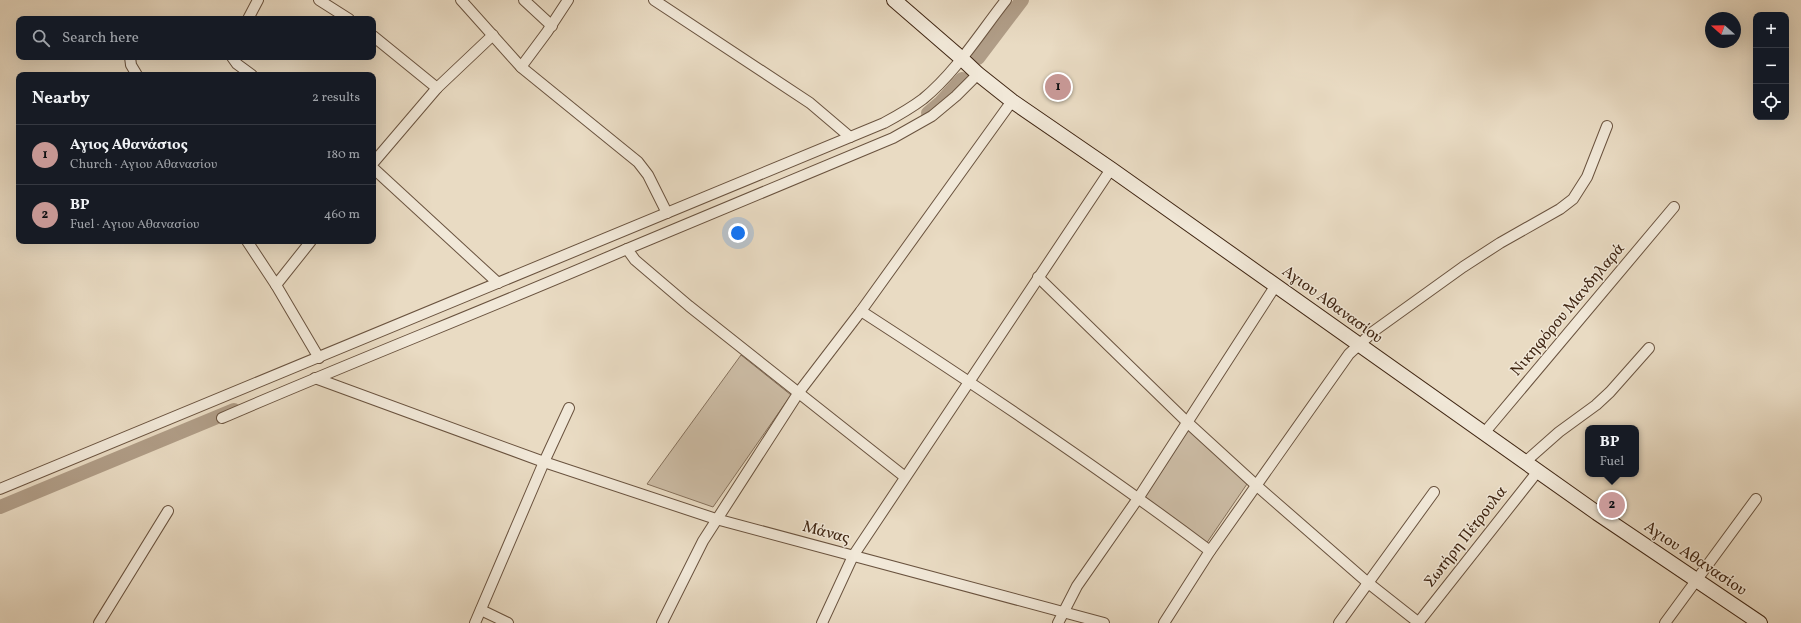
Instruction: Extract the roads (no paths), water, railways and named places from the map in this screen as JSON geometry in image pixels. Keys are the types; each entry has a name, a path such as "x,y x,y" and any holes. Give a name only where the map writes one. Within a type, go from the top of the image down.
{"main road":[{"name":"Αγιου Αθανασίου","path":"894,0 978,74 1012,101 1111,168 1358,345 1525,462 1696,581 1760,623"}],"street":[{"path":"250,16 258,0"},
{"path":"319,0 344,16"},
{"path":"461,0 521,67 638,162 648,174 667,213"},
{"path":"524,0 552,26"},
{"path":"521,67 552,26 568,0"},
{"path":"654,0 810,103 850,137"},
{"path":"0,489 884,123 913,106 935,88 961,58 1006,0"},
{"path":"376,159 437,88 493,34"},
{"path":"376,38 437,88"},
{"path":"130,60 131,65 135,72"},
{"path":"234,60 248,72"},
{"path":"222,418 315,378 545,285 627,249 893,138 932,116 956,96 978,74"},
{"path":"662,623 688,568 716,519 799,392 861,311 1012,101"},
{"path":"1164,623 1210,551 1343,362 1358,345 1381,326 1463,267 1500,243 1560,209 1573,199 1587,177 1607,126"},
{"path":"822,623 853,556 1111,168"},
{"path":"376,171 498,282"},
{"name":"Νικηφόρου Μανδηλαρά","path":"1484,432 1674,207"},
{"path":"249,244 276,285 319,358"},
{"path":"276,285 309,244"},
{"path":"627,249 635,260 647,270 905,477"},
{"path":"1038,277 1187,422 1257,486 1367,582 1419,623"},
{"path":"1058,623 1077,586 1139,497 1276,285"},
{"path":"861,311 969,381 1139,497 1210,551"},
{"path":"1525,462 1559,432 1596,405 1610,392 1649,348"},
{"name":"Μάνας","path":"315,378 544,462 716,519 1062,613 1104,623"},
{"path":"475,623 544,462 569,408"},
{"name":"Σωτήρη Πέτρουλα","path":"1419,623 1538,471"},
{"path":"1339,623 1367,582 1434,492"},
{"path":"1665,623 1756,499"},
{"path":"99,623 168,511"},
{"path":"481,610 508,623"}],"waterway":[{"path":"978,58 1022,0"},
{"path":"928,113 941,102 962,79"},
{"path":"0,507 234,410"}],"place":[{"name":"Αγιος Αθανάσιος","path":"1058,87"},
{"name":"BP","path":"1612,505"}]}
